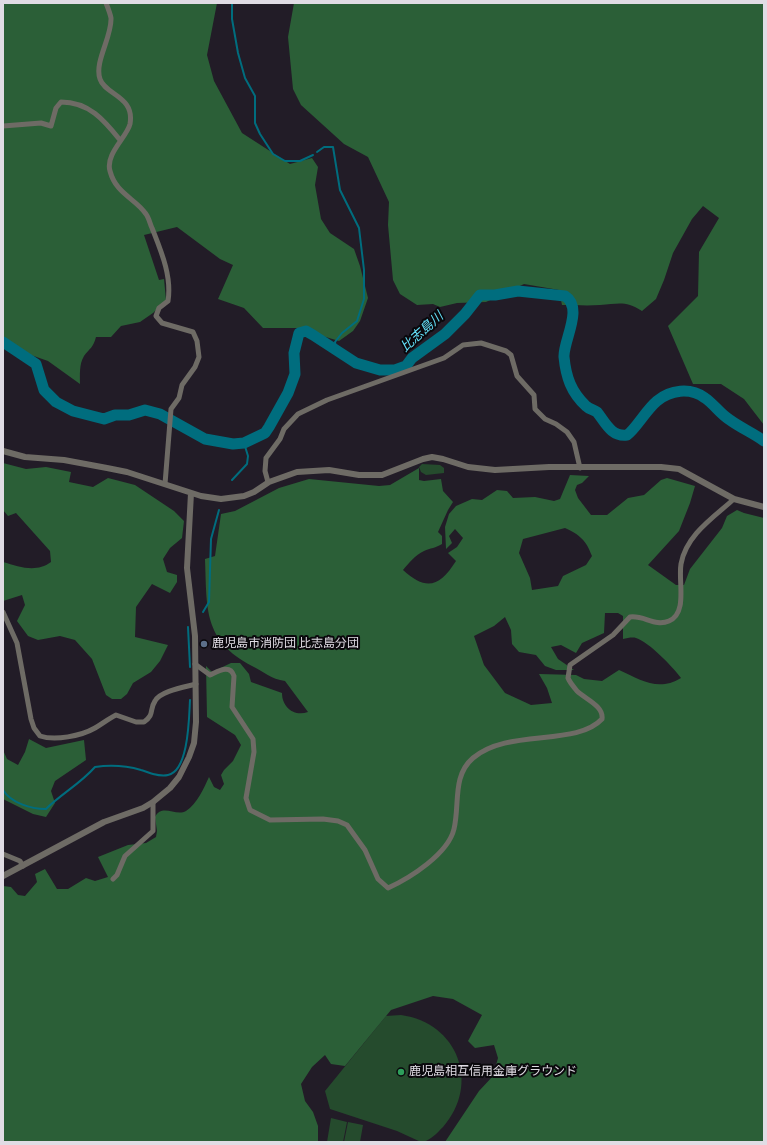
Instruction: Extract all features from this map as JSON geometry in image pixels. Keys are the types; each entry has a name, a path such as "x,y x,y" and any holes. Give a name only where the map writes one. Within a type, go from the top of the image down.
{"street":[{"path":"106,3 110,15 110,26 99,66 99,76 102,84 120,97 129,113 130,125 112,156 110,171 121,192 146,214 164,260 169,294 168,301 159,308 156,316 162,323 193,332 199,352 195,368 182,386 179,398 171,409 165,484"},
{"path":"3,126 41,123 51,126 56,108 61,102 76,103 82,104 103,119 120,140"},
{"path":"268,482 265,471 266,458 280,439 284,429 303,411 327,400 444,358 463,346 477,343 506,351 511,355 517,376 534,395 535,409 545,419 556,424 567,432 574,442 580,468"},
{"path":"3,451 25,457 64,460 100,466 127,472 206,497 229,499 254,492 268,482 284,475 313,470 329,470 359,475 382,475 423,458 432,457 443,458 468,467 495,470 549,467 661,467 679,469 734,499 764,507"},
{"path":"3,876 104,822 143,808 154,802 166,792 179,777 190,757 195,732 196,684 195,636 187,568 191,493"},
{"path":"195,664 210,675 222,669 229,669 232,671 234,676 232,707 253,739 254,752 246,798 250,810 257,815 270,820 324,819 338,821 347,825 365,850 378,879 388,888 408,878 430,861 448,843 454,829 458,786 461,774 472,758 494,745 510,741 567,734 589,727 602,719 602,712 577,691 568,678 570,666 613,635 630,617 636,617 657,624 665,623 673,619 680,607 680,570 686,549 696,533 734,499"},
{"path":"3,612 17,643 31,719 34,728 40,736 54,738 83,733 94,729 116,715 136,722 144,722 152,714 154,701 160,695 196,684"},
{"path":"113,879 117,875 124,856 153,831 154,802"},
{"path":"3,854 20,861 23,866"}],"green space":[{"path":"3,3 217,3 207,55 214,81 242,133 290,164 312,158 318,167 315,185 321,219 330,233 354,249 368,298 360,321 353,331 339,341 296,328 263,328 244,308 218,299 233,265 220,259 177,227 144,235 159,280 164,279 166,300 153,313 140,322 121,326 111,337 96,337 92,346 82,359 80,384 48,361 28,354 4,337"},
{"path":"294,3 764,3 764,425 744,399 721,384 693,384 668,326 698,296 699,252 719,218 703,206 692,219 673,253 656,299 642,311 626,304 562,305 559,290 524,284 486,302 457,303 440,307 433,304 417,305 400,294 393,280 388,225 389,202 368,157 344,144 301,105 293,89 288,37"},
{"path":"3,463 26,469 46,467 71,472 69,482 93,487 108,478 135,485 174,511 184,521 182,538 170,548 163,559 167,572 177,575 177,582 170,593 152,584 136,607 135,637 168,645 160,661 151,672 133,683 127,694 121,699 112,699 106,695 92,659 75,640 60,636 38,640 28,636 17,621 25,605 22,595 3,601 3,562 22,567 34,568 51,562 50,551 16,513 8,516 3,510"},
{"path":"422,464 440,465 444,468 444,473 426,475 421,472 419,467"},
{"path":"419,468 419,480 424,481 441,479 443,491 453,502 438,532 442,536 442,544 426,550 412,559 403,570 419,581 426,583 439,581 456,561 448,553 457,547 463,538 455,529 449,536 452,543 446,549 445,527 449,514 456,506 472,499 482,500 497,490 507,491 513,498 535,497 554,501 560,499 570,475 589,476 582,483 577,485 575,490 578,498 591,515 607,515 628,498 644,495 661,480 667,478 695,486 679,531 648,565 676,585 684,585 690,569 722,528 727,516 737,510 764,518 764,1142 445,1142 479,1091 493,1076 498,1058 494,1045 475,1048 468,1041 482,1015 453,999 433,996 391,1010 345,1066 331,1064 325,1055 312,1067 301,1084 305,1101 313,1112 318,1126 318,1142 3,1142 3,886 11,887 18,895 25,896 37,882 35,874 45,869 57,889 68,889 86,878 95,881 108,877 98,857 128,845 146,843 156,837 157,831 155,817 158,813 161,811 186,811 197,800 209,777 214,787 220,790 224,784 221,775 233,761 241,745 235,735 207,717 206,666 212,672 231,663 240,663 249,674 251,682 282,693 284,703 290,710 298,713 308,712 285,681 272,677 236,656 224,645 216,634 211,622 208,608 205,559 215,556 221,514 235,511 279,488 309,479 379,486 390,485","holes":["565,528 575,533 582,539 592,556 586,565 563,576 558,586 532,590 530,578 519,553 523,539","605,613 618,613 623,616 623,639 635,638 647,644 667,662 681,678 673,682 657,684 642,681 619,670 602,681 584,679 576,675 539,674 547,688 552,703 531,705 505,693 484,665 474,636 494,626 505,617 511,630 512,644 519,652 536,655 545,666 556,670 574,670 558,659 551,647 561,645 576,653 582,643 604,633"]},
{"path":"29,739 46,748 84,740 86,760 55,781 51,791 55,803 46,817 33,814 3,799 3,750 7,759 18,765 25,752"},
{"name":"鹿児島相互信用金庫グラウンド","path":"401,1015 421,1020 437,1030 449,1043 458,1058 461,1075 460,1092 454,1110 443,1127 433,1137 424,1142 397,1131 330,1109 325,1091 386,1016"},
{"path":"331,1118 347,1122 343,1142 327,1142"},
{"path":"348,1122 363,1125 360,1142 344,1142"}],"waterway":[{"path":"232,3 232,19 238,53 245,78 255,96 255,123 260,134 273,154 285,161 300,161 313,155"},
{"path":"317,152 324,147 333,147 340,190 359,228 364,270 364,299 357,321 342,333 335,342 336,349"},
{"name":"比志島川","path":"3,342 36,364 44,390 56,402 73,411 104,419 115,415 129,415 145,410 160,414 205,439 233,444 244,443 265,433 269,427 288,393 295,374 294,353 299,333 306,331 356,363 380,370 395,370 406,366 412,358 445,334 465,314 480,295 495,295 518,291 565,296 570,301 573,308 573,316 564,357 570,384 581,401 587,407 597,412 609,428 617,434 627,435 634,429 649,409 662,397 674,392 687,391 693,392 705,398 726,418 764,441"},
{"path":"232,480 247,464 248,456 244,443"},
{"path":"203,612 209,602 211,539 219,510"},
{"path":"188,627 190,667"},
{"path":"3,790 16,802 34,808 46,809 83,779 95,767 124,767 156,775 168,775 175,771 184,754 188,730 190,700"}],"place":[{"name":"鹿児島市消防団 比志島分団","path":"204,644"},
{"name":"鹿児島相互信用金庫グラウンド","path":"401,1072"}]}
